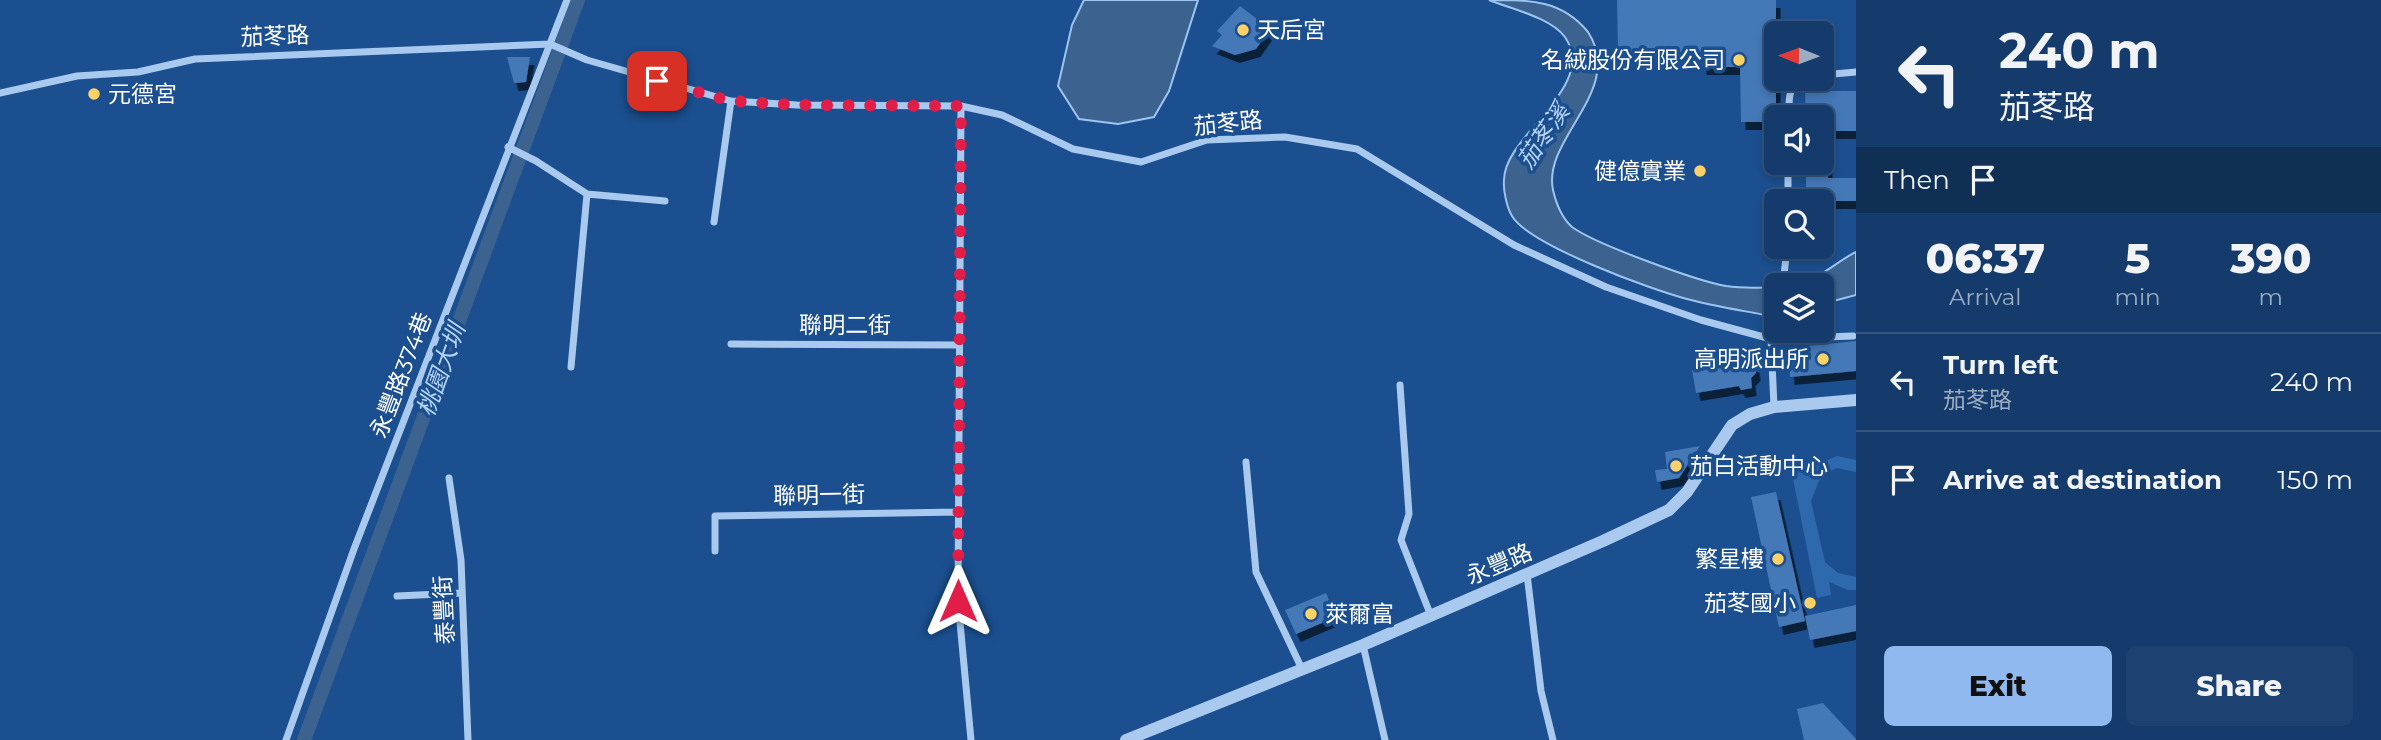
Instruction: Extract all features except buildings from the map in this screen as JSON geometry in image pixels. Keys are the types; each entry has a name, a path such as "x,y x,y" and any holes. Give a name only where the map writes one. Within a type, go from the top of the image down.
{"street":[{"name":"永豐路374巷","path":"286,740 341,584 512,149 567,0"},
{"name":"茄苳路","path":"0,93 77,76 138,72 195,59 552,45 579,57 731,101 797,105 961,106 1009,118 1073,149 1141,162 1207,139 1285,137 1357,149 1514,245 1606,287 1700,320 1764,337"},
{"path":"1834,74 1856,72"},
{"path":"714,222 731,101"},
{"path":"961,106 958,601 971,740"},
{"path":"512,149 587,194 665,201"},
{"path":"571,367 587,194"},
{"name":"茄苳路","path":"1834,337 1853,336"},
{"path":"1771,343 1774,407"},
{"name":"聯明二街","path":"731,344 959,345"},
{"path":"1400,385 1409,514 1401,540 1431,616"},
{"name":"永豐路","path":"1126,740 1363,645 1669,510 1687,492 1732,425 1750,414 1774,407 1856,400"},
{"path":"1246,462 1256,572 1302,669"},
{"name":"泰豐街","path":"449,478 462,593 468,740"},
{"name":"聯明一街","path":"715,551 715,516 959,512"},
{"path":"1527,574 1541,691 1553,740"},
{"path":"397,596 462,593"},
{"path":"1363,645 1385,740"}],"shaded area":[{"path":"1837,456 1856,460 1856,472 1837,468 1828,472 1819,481 1811,501 1825,562 1838,573 1856,577 1856,590 1848,590 1829,582 1831,595 1817,598 1790,464 1803,462 1806,476 1818,464"}],"water":[{"path":"1084,0 1198,0 1169,91 1154,117 1118,124 1079,119 1058,86 1072,25"},
{"name":"茄苳溪","path":"1489,0 1519,0 1544,4 1567,13 1588,32 1597,53 1597,74 1591,94 1559,152 1553,171 1554,195 1568,223 1602,243 1693,277 1726,286 1764,288 1764,315 1670,294 1593,265 1542,240 1523,228 1512,216 1504,189 1508,163 1518,146 1561,92 1570,74 1572,56 1565,37 1558,30 1530,14"},
{"path":"1856,252 1856,295 1834,301 1834,273 1823,273"}],"waterway":[{"name":"桃園大圳","path":"304,740 578,0"}],"place":[{"name":"天后宮","path":"1243,30"},
{"name":"名絨股份有限公司","path":"1739,60"},
{"name":"元德宮","path":"94,94"},
{"name":"健億實業","path":"1700,171"},
{"name":"高明派出所","path":"1823,359"},
{"name":"茄白活動中心","path":"1676,466"},
{"name":"繁星樓","path":"1778,559"},
{"name":"茄苳國小","path":"1810,603"},
{"name":"萊爾富","path":"1311,614"}],"route":[{"path":"657,81 731,101 797,105 922,103 961,106 958,601"}]}
